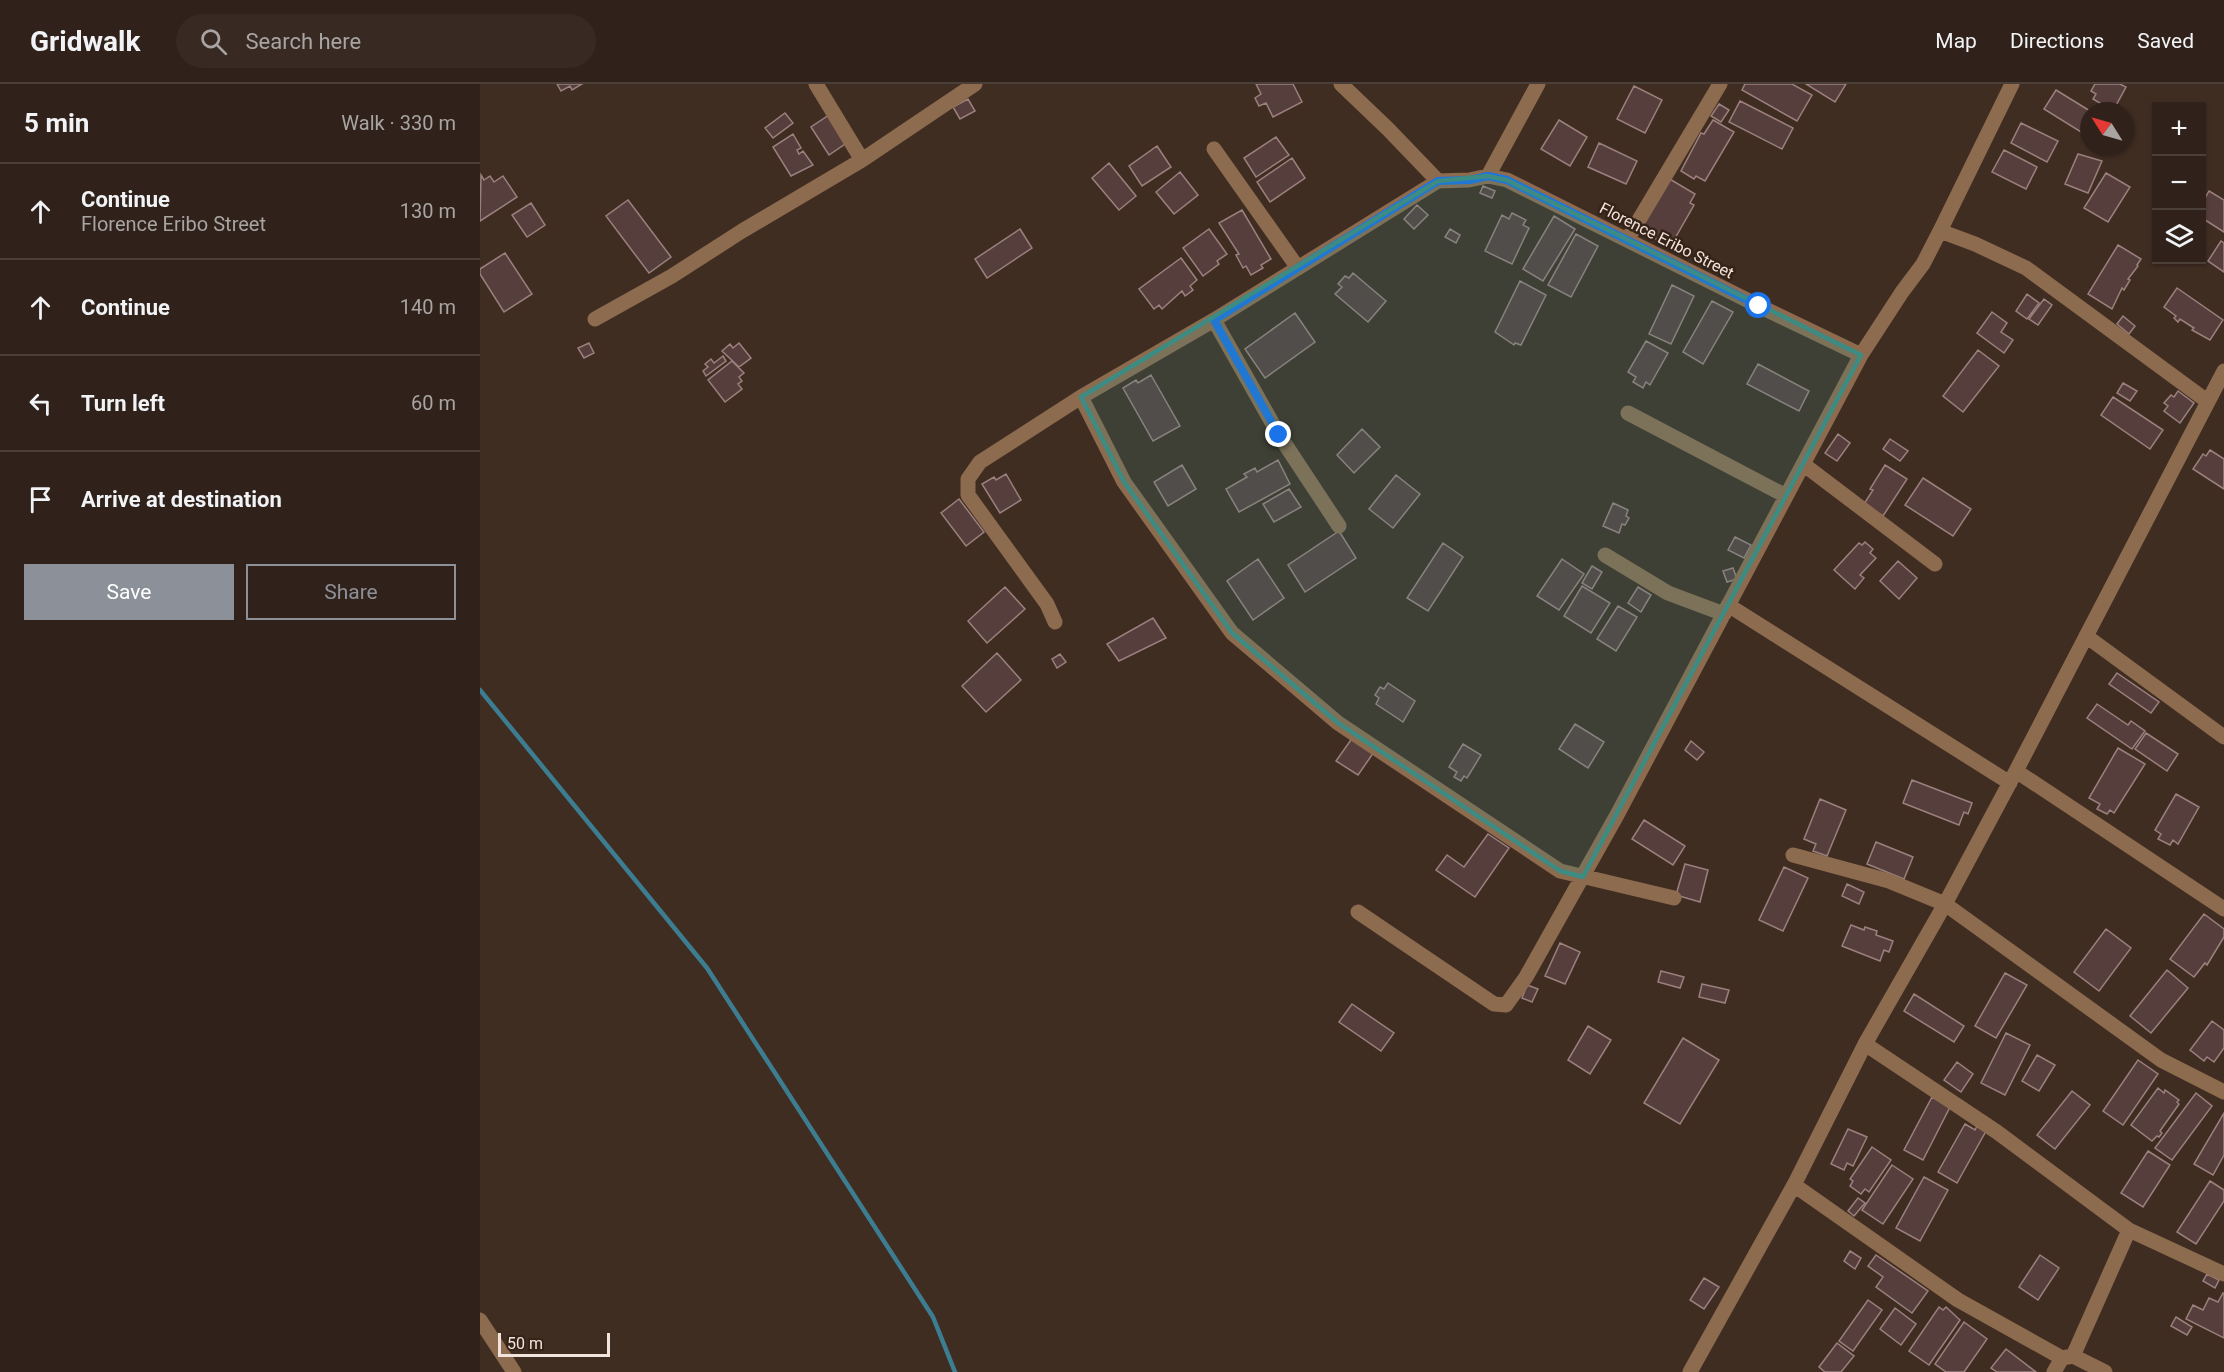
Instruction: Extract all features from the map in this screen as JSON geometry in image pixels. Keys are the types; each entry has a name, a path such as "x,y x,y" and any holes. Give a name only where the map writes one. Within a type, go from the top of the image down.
{"street":[{"path":"816,84 862,160"},
{"path":"595,319 672,276 742,231 862,160 975,84"},
{"path":"1341,84 1389,129 1438,181"},
{"path":"1055,622 1047,604 968,495 968,479 980,462 1081,397 1214,320 1438,181 1470,180 1488,176 1538,84"},
{"path":"1627,240 1720,84"},
{"path":"1358,912 1494,1004 1506,1005 1526,977 1583,877 1861,355 1923,264 2012,84"},
{"path":"1214,149 1298,268"},
{"name":"Florence Eribo Street","path":"1488,176 1507,180 1861,355"},
{"path":"1940,231 1975,244 2026,268 2207,401"},
{"path":"1214,320 1279,435 1339,526"},
{"path":"1690,1372 1794,1185 1864,1044 1945,904 2013,777 2224,371"},
{"path":"1081,397 1124,482 1232,633 1338,723 1560,871 1674,898"},
{"path":"1628,413 1786,496"},
{"path":"1803,464 1935,564"},
{"path":"1605,555 1668,593 1726,610 2013,777 2224,909"},
{"path":"2086,636 2224,737"},
{"path":"1793,855 1889,881 1945,904 2162,1060 2224,1092"},
{"path":"1864,1044 1997,1132 2129,1230 2224,1274"},
{"path":"1794,1185 1958,1300 2068,1357 2105,1372"},
{"path":"2054,1372 2068,1357 2129,1230"},
{"path":"480,1320 514,1372"}],"highlighted area":[{"path":"1488,176 1507,180 1861,355 1583,877 1560,871 1338,723 1232,633 1124,482 1081,397 1438,181"}],"building":[{"path":"557,84 582,84 572,90 570,86 561,91"},
{"path":"1256,84 1293,84 1302,102 1273,117 1266,103 1259,106 1255,98 1261,94"},
{"path":"1745,84 1792,84 1812,95 1797,121 1742,90"},
{"path":"1806,84 1846,84 1835,102"},
{"path":"2095,84 2120,84 2126,87 2118,102 2098,102 2093,99 2096,94 2091,91"},
{"path":"1634,86 1662,100 1645,133 1617,119"},
{"path":"2056,90 2080,105 2080,131 2044,109"},
{"path":"968,99 975,111 960,119 953,107"},
{"path":"1740,101 1793,128 1782,149 1729,122"},
{"path":"1719,104 1729,110 1721,122 1711,116"},
{"path":"785,113 793,123 773,138 765,128"},
{"path":"829,115 848,142 829,155 811,127"},
{"path":"1559,120 1587,137 1570,166 1541,149"},
{"path":"1713,120 1734,132 1705,181 1696,176 1694,179 1681,171 1701,133 1704,134"},
{"path":"2021,123 2058,141 2047,162 2011,143"},
{"path":"793,134 801,148 797,150 799,154 803,151 813,165 791,176 773,147"},
{"path":"1276,137 1289,155 1256,177 1244,158"},
{"path":"1599,143 1637,161 1626,184 1588,167"},
{"path":"1157,146 1171,167 1142,186 1129,166"},
{"path":"2004,150 2037,167 2026,189 1992,172"},
{"path":"2078,154 2102,161 2088,193 2065,184"},
{"path":"1292,158 1305,178 1270,202 1257,182"},
{"path":"1109,163 1136,196 1119,210 1092,178"},
{"path":"1180,172 1198,195 1174,214 1156,192"},
{"path":"2106,173 2130,187 2108,222 2084,208"},
{"path":"481,175 484,180 490,176 494,182 503,176 517,197 480,221"},
{"path":"1668,178 1695,194 1690,203 1694,205 1670,247 1638,229"},
{"path":"1483,186 1495,191 1492,198 1480,193"},
{"path":"2209,191 2224,200 2224,232 2206,221 2206,196"},
{"path":"628,200 671,257 649,273 606,216"},
{"path":"531,203 545,225 527,237 512,215"},
{"path":"1417,205 1428,215 1414,229 1404,219"},
{"path":"1242,210 1271,259 1261,265 1263,268 1251,275 1246,266 1243,268 1236,255 1239,254 1219,223"},
{"path":"1512,213 1526,220 1523,225 1529,228 1512,264 1485,251 1502,215 1509,219"},
{"path":"1554,216 1575,229 1543,281 1523,269"},
{"path":"1020,229 1032,248 987,278 975,259"},
{"path":"1209,229 1227,254 1217,261 1219,264 1203,276 1183,248"},
{"path":"1450,229 1460,235 1456,243 1445,237"},
{"path":"1576,234 1598,246 1571,297 1548,285"},
{"path":"2221,241 2224,243 2224,272 2208,261"},
{"path":"2118,245 2141,259 2124,290 2122,288 2112,309 2088,294"},
{"path":"505,253 532,294 504,312 480,274 480,269"},
{"path":"1181,258 1197,280 1190,286 1193,290 1185,296 1182,291 1162,309 1159,305 1154,309 1139,289"},
{"path":"1353,273 1386,301 1368,322 1335,294 1342,287 1338,284 1345,276 1349,278"},
{"path":"1520,281 1546,295 1521,345 1515,343 1514,345 1495,332"},
{"path":"1672,285 1694,296 1671,344 1649,334"},
{"path":"2177,288 2223,320 2210,340 2192,330 2194,328 2180,319 2178,322 2174,318 2176,316 2164,307"},
{"path":"2027,294 2039,303 2027,319 2016,311"},
{"path":"2044,299 2052,305 2038,325 2029,319"},
{"path":"1712,301 1733,312 1703,364 1683,352"},
{"path":"1992,312 2007,323 2001,332 2013,340 2004,353 1977,333"},
{"path":"1295,313 1315,342 1265,378 1245,349"},
{"path":"2123,316 2135,326 2129,334 2117,324"},
{"path":"1646,341 1668,353 1650,385 1646,382 1643,388 1633,382 1636,377 1628,372"},
{"path":"589,343 594,353 584,358 578,348"},
{"path":"739,343 751,358 739,367 722,351 730,344 733,348"},
{"path":"1978,350 1999,366 1963,412 1943,396"},
{"path":"723,356 726,361 706,376 703,371 708,367 705,364 711,359 714,363"},
{"path":"732,361 744,373 739,377 742,381 738,384 742,389 725,402 708,380"},
{"path":"1758,364 1809,391 1799,411 1747,384"},
{"path":"1151,375 1180,426 1153,441 1123,388"},
{"path":"2123,383 2137,391 2130,401 2117,393"},
{"path":"2178,391 2194,403 2180,423 2164,411 2168,406 2164,403 2171,395 2174,397"},
{"path":"2113,397 2163,430 2150,449 2101,415"},
{"path":"1362,429 1380,447 1354,473 1337,455"},
{"path":"1838,434 1850,443 1837,461 1825,453"},
{"path":"1890,439 1908,451 1900,461 1883,449"},
{"path":"2210,450 2224,459 2224,489 2193,469 2203,454 2206,456"},
{"path":"1278,460 1290,484 1239,512 1226,489 1247,477 1244,474 1255,468 1257,472"},
{"path":"1182,465 1196,489 1168,506 1154,482"},
{"path":"1885,465 1907,479 1883,516 1864,504 1873,490 1870,489"},
{"path":"1006,474 1021,500 1000,513 982,484 994,477 996,480"},
{"path":"1396,475 1420,494 1393,528 1369,509"},
{"path":"1923,478 1971,509 1953,536 1905,505"},
{"path":"1289,489 1301,507 1274,522 1263,504"},
{"path":"959,499 984,532 966,546 941,513"},
{"path":"1613,503 1628,510 1626,516 1629,518 1625,525 1622,524 1619,533 1603,526"},
{"path":"1339,531 1356,558 1305,592 1288,565"},
{"path":"1735,537 1751,545 1744,558 1728,550"},
{"path":"1865,542 1873,549 1870,553 1876,558 1860,575 1864,578 1855,589 1834,570 1859,543 1862,545"},
{"path":"1443,543 1463,557 1428,611 1407,598"},
{"path":"1258,559 1284,598 1253,620 1227,581"},
{"path":"1562,559 1584,574 1559,610 1537,596"},
{"path":"1898,561 1917,578 1899,599 1880,581"},
{"path":"1592,566 1602,572 1592,589 1582,583"},
{"path":"1733,568 1737,579 1727,582 1723,571"},
{"path":"1582,586 1610,603 1591,633 1564,616"},
{"path":"1005,587 1025,609 987,643 968,621"},
{"path":"1638,587 1651,595 1641,612 1628,603"},
{"path":"1618,606 1637,617 1616,651 1597,639"},
{"path":"1153,618 1166,638 1119,661 1107,644"},
{"path":"997,653 1021,680 986,712 962,686"},
{"path":"1060,654 1066,662 1057,668 1052,659"},
{"path":"2117,673 2159,702 2151,713 2109,684"},
{"path":"1388,683 1415,701 1403,722 1376,704 1379,698 1375,695 1380,687 1384,689"},
{"path":"2097,704 2128,725 2131,721 2145,731 2132,749 2087,718"},
{"path":"1575,724 1604,742 1588,768 1559,749"},
{"path":"2146,733 2178,754 2167,771 2135,749"},
{"path":"1353,737 1374,752 1358,775 1336,761"},
{"path":"1691,741 1704,752 1697,760 1685,750"},
{"path":"1463,744 1481,755 1467,778 1464,776 1461,781 1454,777 1457,772 1449,767"},
{"path":"2118,748 2145,764 2114,813 2110,810 2107,814 2097,809 2100,804 2089,798"},
{"path":"1912,780 1972,803 1968,814 1964,812 1959,825 1903,803"},
{"path":"2176,794 2199,807 2178,844 2173,840 2170,845 2158,839 2161,834 2155,830"},
{"path":"1820,799 1846,810 1827,856 1813,851 1816,844 1804,839"},
{"path":"1644,820 1685,846 1673,865 1632,839"},
{"path":"1488,834 1509,848 1475,897 1436,870 1447,855 1464,867"},
{"path":"1876,842 1913,857 1904,879 1867,864"},
{"path":"1685,864 1708,870 1700,902 1676,895"},
{"path":"1784,867 1808,878 1783,931 1759,920"},
{"path":"1847,884 1864,892 1859,904 1842,896"},
{"path":"2204,914 2224,929 2224,937 2207,965 2205,963 2194,977 2170,959"},
{"path":"1851,925 1864,930 1865,927 1877,931 1876,935 1893,941 1889,952 1884,950 1880,961 1842,946"},
{"path":"2106,929 2131,948 2099,991 2074,972"},
{"path":"1560,943 1580,952 1565,984 1545,976"},
{"path":"2167,970 2188,988 2151,1033 2130,1016"},
{"path":"1661,971 1684,977 1680,988 1658,982"},
{"path":"2005,973 2027,985 1996,1038 1975,1026"},
{"path":"1702,984 1729,990 1725,1003 1699,997"},
{"path":"1527,985 1538,989 1532,1002 1522,998"},
{"path":"1914,994 1964,1026 1954,1042 1904,1011"},
{"path":"1352,1004 1394,1033 1381,1051 1339,1022"},
{"path":"2212,1021 2224,1030 2224,1048 2214,1062 2207,1057 2204,1061 2190,1050"},
{"path":"1588,1026 1611,1040 1590,1074 1568,1060"},
{"path":"2006,1033 2030,1045 2005,1095 1981,1083"},
{"path":"1683,1038 1719,1060 1680,1124 1644,1103"},
{"path":"2037,1055 2055,1065 2039,1091 2022,1081"},
{"path":"2138,1060 2158,1074 2123,1125 2103,1111"},
{"path":"1957,1062 1973,1074 1961,1092 1944,1080"},
{"path":"2158,1088 2179,1100 2177,1102 2179,1104 2160,1131 2162,1133 2152,1141 2131,1125"},
{"path":"2072,1091 2090,1105 2055,1149 2037,1135"},
{"path":"2196,1093 2212,1106 2172,1160 2155,1148"},
{"path":"1932,1097 1950,1107 1923,1160 1904,1150"},
{"path":"2224,1113 2224,1155 2213,1175 2194,1164"},
{"path":"1965,1124 1975,1130 1977,1126 1986,1131 1957,1183 1938,1172"},
{"path":"1848,1129 1867,1137 1853,1166 1847,1163 1844,1170 1831,1164"},
{"path":"1872,1147 1891,1160 1869,1192 1865,1189 1861,1194 1850,1186 1853,1181 1850,1179"},
{"path":"2148,1151 2170,1165 2143,1207 2121,1193"},
{"path":"1892,1165 1913,1179 1883,1224 1862,1210"},
{"path":"1924,1177 1948,1190 1920,1241 1896,1228"},
{"path":"2210,1181 2224,1190 2224,1201 2196,1244 2177,1232"},
{"path":"1858,1198 1865,1203 1854,1216 1848,1211"},
{"path":"1850,1251 1861,1258 1855,1269 1844,1261"},
{"path":"1876,1255 1928,1291 1912,1313 1876,1287 1883,1277 1868,1266"},
{"path":"2040,1255 2059,1268 2038,1300 2019,1287"},
{"path":"2207,1274 2219,1280 2215,1288 2203,1281"},
{"path":"1704,1278 1719,1287 1704,1309 1690,1300"},
{"path":"2223,1293 2224,1338 2186,1319 2193,1305 2203,1310 2209,1298 2218,1302"},
{"path":"1868,1300 1882,1310 1853,1351 1839,1341"},
{"path":"1939,1307 1943,1310 1946,1307 1960,1320 1929,1365 1909,1351"},
{"path":"1895,1308 1916,1324 1901,1345 1880,1329"},
{"path":"2176,1317 2192,1327 2187,1335 2171,1326"},
{"path":"1964,1322 1987,1339 1964,1372 1946,1372 1935,1364"},
{"path":"1837,1343 1854,1356 1841,1372 1825,1372 1819,1367"},
{"path":"2006,1349 2036,1372 1997,1372 1991,1368"}],"waterway":[{"path":"480,690 707,968 933,1317 955,1372"}],"route":[{"path":"1279,435 1214,320 1438,181 1470,180 1488,176 1507,180 1759,306"}]}
